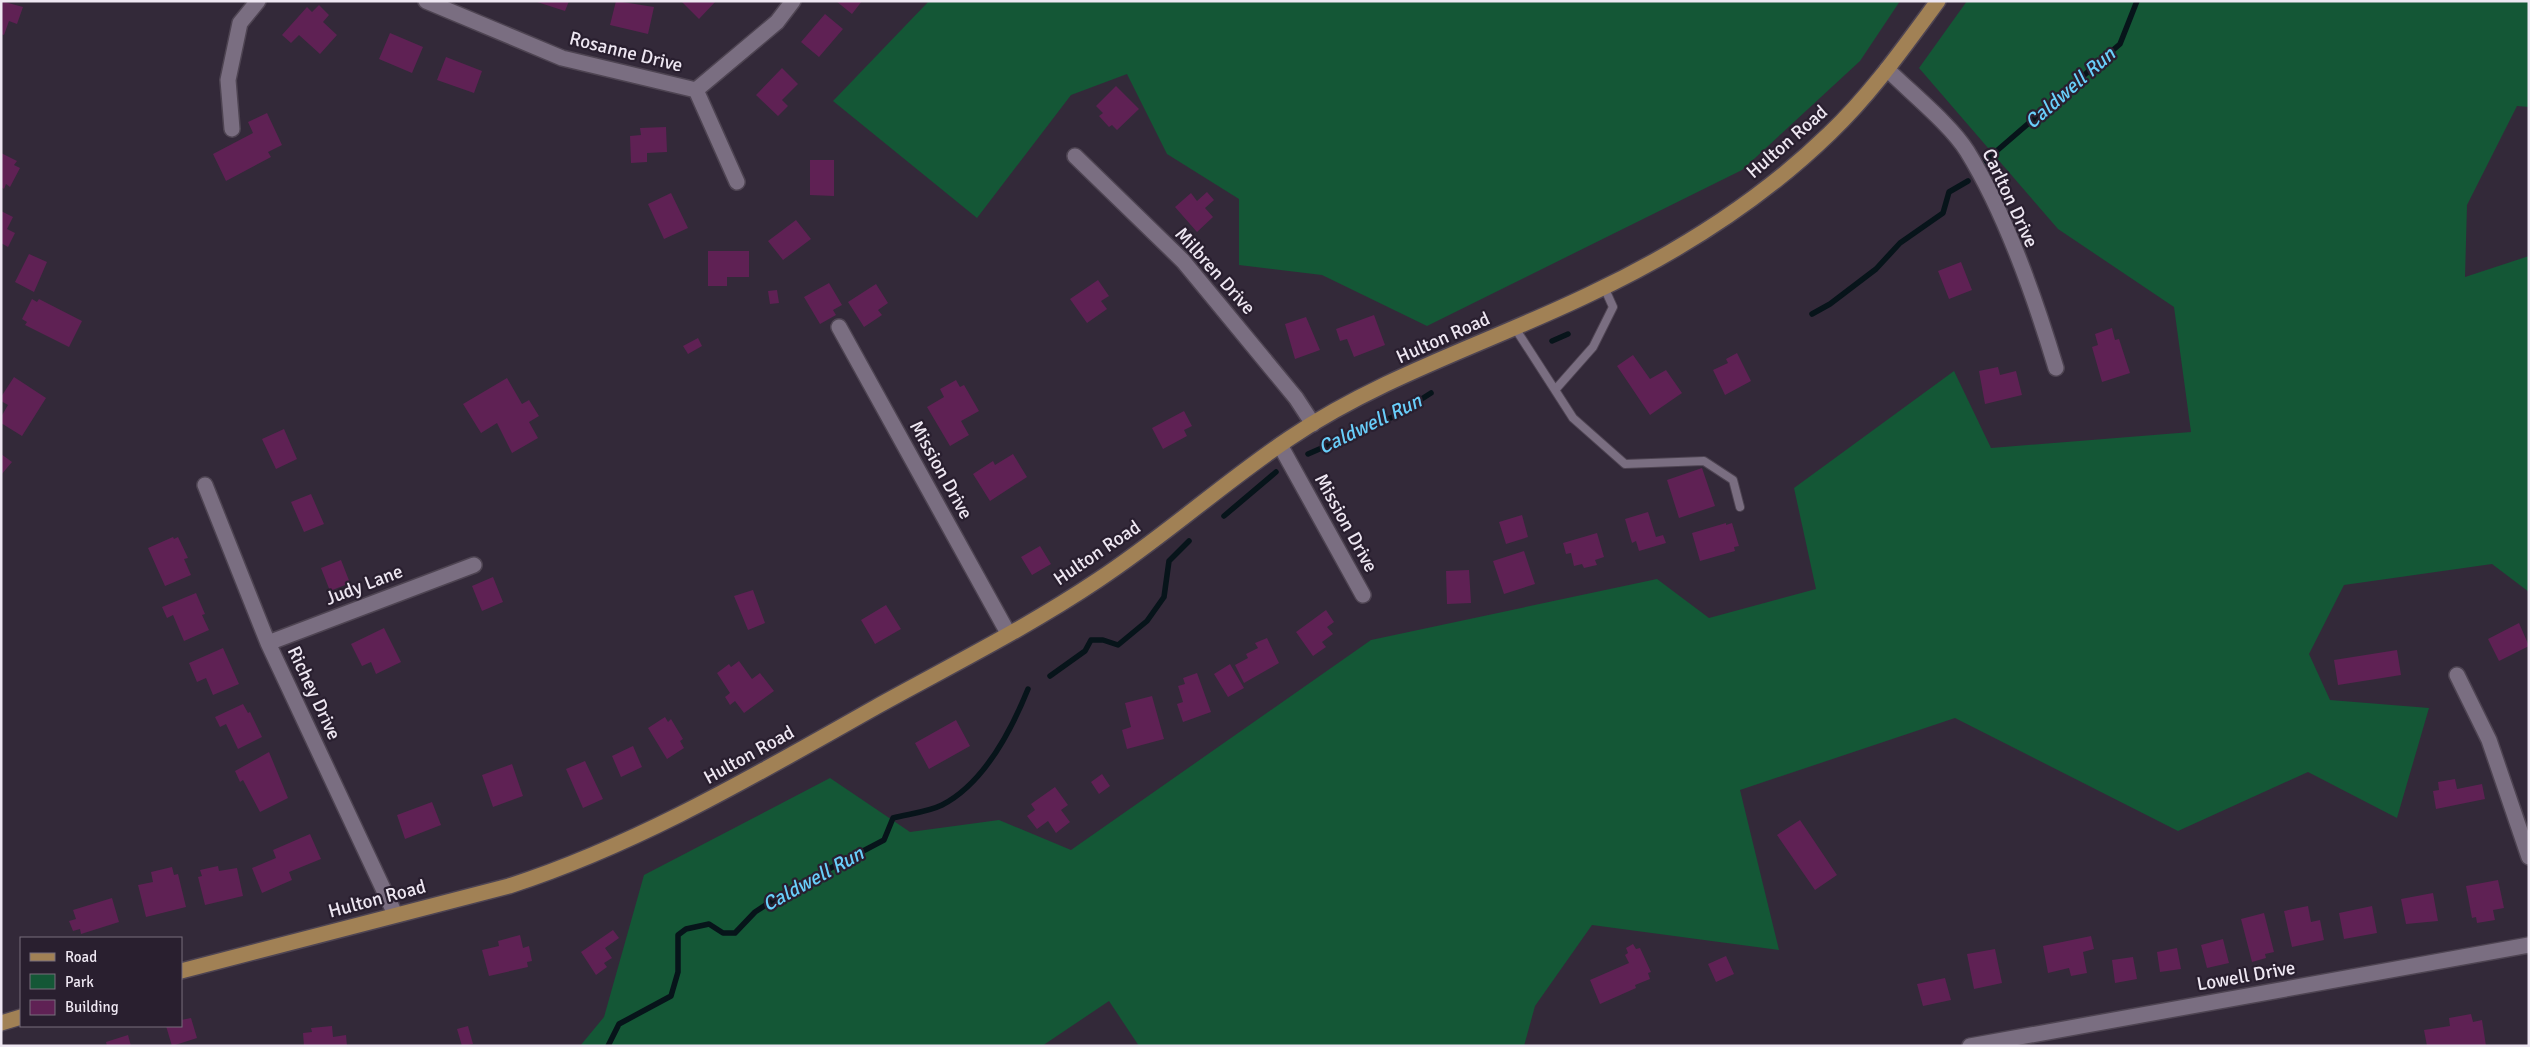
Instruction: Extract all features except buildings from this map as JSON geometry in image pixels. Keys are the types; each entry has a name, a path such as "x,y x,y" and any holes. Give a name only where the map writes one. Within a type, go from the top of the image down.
{"main road":[{"name":"Hulton Road","path":"182,971 509,886 561,869 616,846 732,788 1008,634 1098,580 1280,445 1313,424 1374,391 1604,287 1700,234 1786,173 1831,132 1887,69 1938,1"},
{"path":"1,1023 20,1017"}],"street":[{"path":"232,130 228,80 240,23 258,1"},
{"name":"Rosanne Drive","path":"426,1 562,58 696,90 777,22 793,1"},
{"name":"Carlton Drive","path":"1887,69 1956,137 1966,150 2003,223 2039,313 2056,368"},
{"path":"696,90 737,182"},
{"name":"Milbren Drive","path":"1075,156 1183,262 1296,398 1313,424"},
{"name":"Mission Drive","path":"839,327 1008,634"},
{"name":"Mission Drive","path":"1280,445 1363,595"},
{"name":"Richey Drive","path":"205,485 268,643 395,914"},
{"name":"Judy Lane","path":"268,643 474,565"},
{"path":"2457,675 2489,740 2529,857"},
{"name":"Lowell Drive","path":"1970,1046 2529,945"}],"lane":[{"path":"1554,390 1593,347 1613,307 1604,287"},
{"path":"1515,328 1573,418 1625,464 1704,461 1734,480 1740,507"}],"green space":[{"path":"929,1 1900,1 1860,61 1742,170 1427,326 1322,275 1239,265 1239,199 1167,154 1127,74 1071,95 977,218 833,101"},
{"path":"1967,1 2529,1 2529,107 2517,106 2467,205 2465,277 2529,256 2529,592 2492,564 2344,585 2309,654 2330,700 2429,708 2397,818 2308,772 2178,831 1955,718 1740,790 1779,950 1592,925 1535,1006 1524,1046 1139,1046 1109,1001 1042,1046 580,1046 604,1017 644,875 830,778 910,832 999,820 1071,850 1371,640 1657,579 1709,618 1816,589 1794,488 1954,371 1991,448 2191,432 2174,307 2058,229 1919,68"}],"waterway":[{"name":"Caldwell Run","path":"1985,161 2120,44 2137,1"},
{"name":"Caldwell Run","path":"1812,314 1830,304 1876,269 1900,243 1943,213 1949,192 1968,181"},
{"name":"Caldwell Run","path":"1552,341 1568,334"},
{"name":"Caldwell Run","path":"1308,454 1395,416 1431,393"},
{"name":"Caldwell Run","path":"1224,516 1276,472"},
{"name":"Caldwell Run","path":"1050,676 1085,651 1091,640 1103,640 1118,645 1147,621 1164,597 1169,561 1189,541"},
{"name":"Caldwell Run","path":"608,1046 619,1024 671,996 678,972 678,935 686,929 709,924 723,933 735,933 755,912 787,891 884,840 893,818 942,805 957,796 983,770 994,755 1013,722 1028,689"}]}
